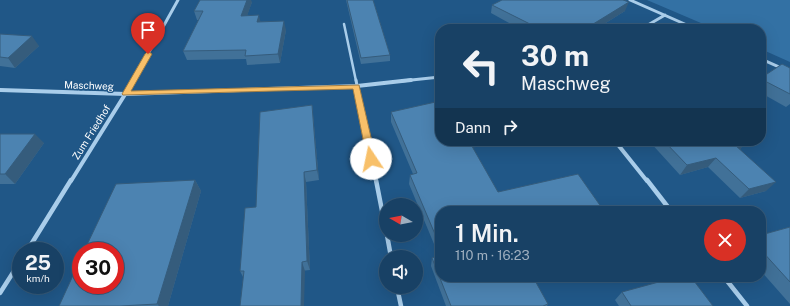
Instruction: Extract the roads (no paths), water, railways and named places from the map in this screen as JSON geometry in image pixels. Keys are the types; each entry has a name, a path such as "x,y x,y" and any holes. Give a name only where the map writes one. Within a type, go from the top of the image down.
{"street":[{"name":"Zum Friedhof","path":"33,242 126,94 178,0"},
{"path":"630,0 685,24"},
{"path":"650,24 665,15"},
{"path":"766,61 790,72"},
{"name":"Maschweg","path":"0,90 126,94 357,86 435,78"},
{"path":"357,86 379,198"},
{"path":"619,146 667,206"},
{"path":"0,293 12,274"},
{"path":"728,282 747,306"},
{"path":"398,294 401,306"}],"lane":[{"path":"344,24 357,86"}]}
